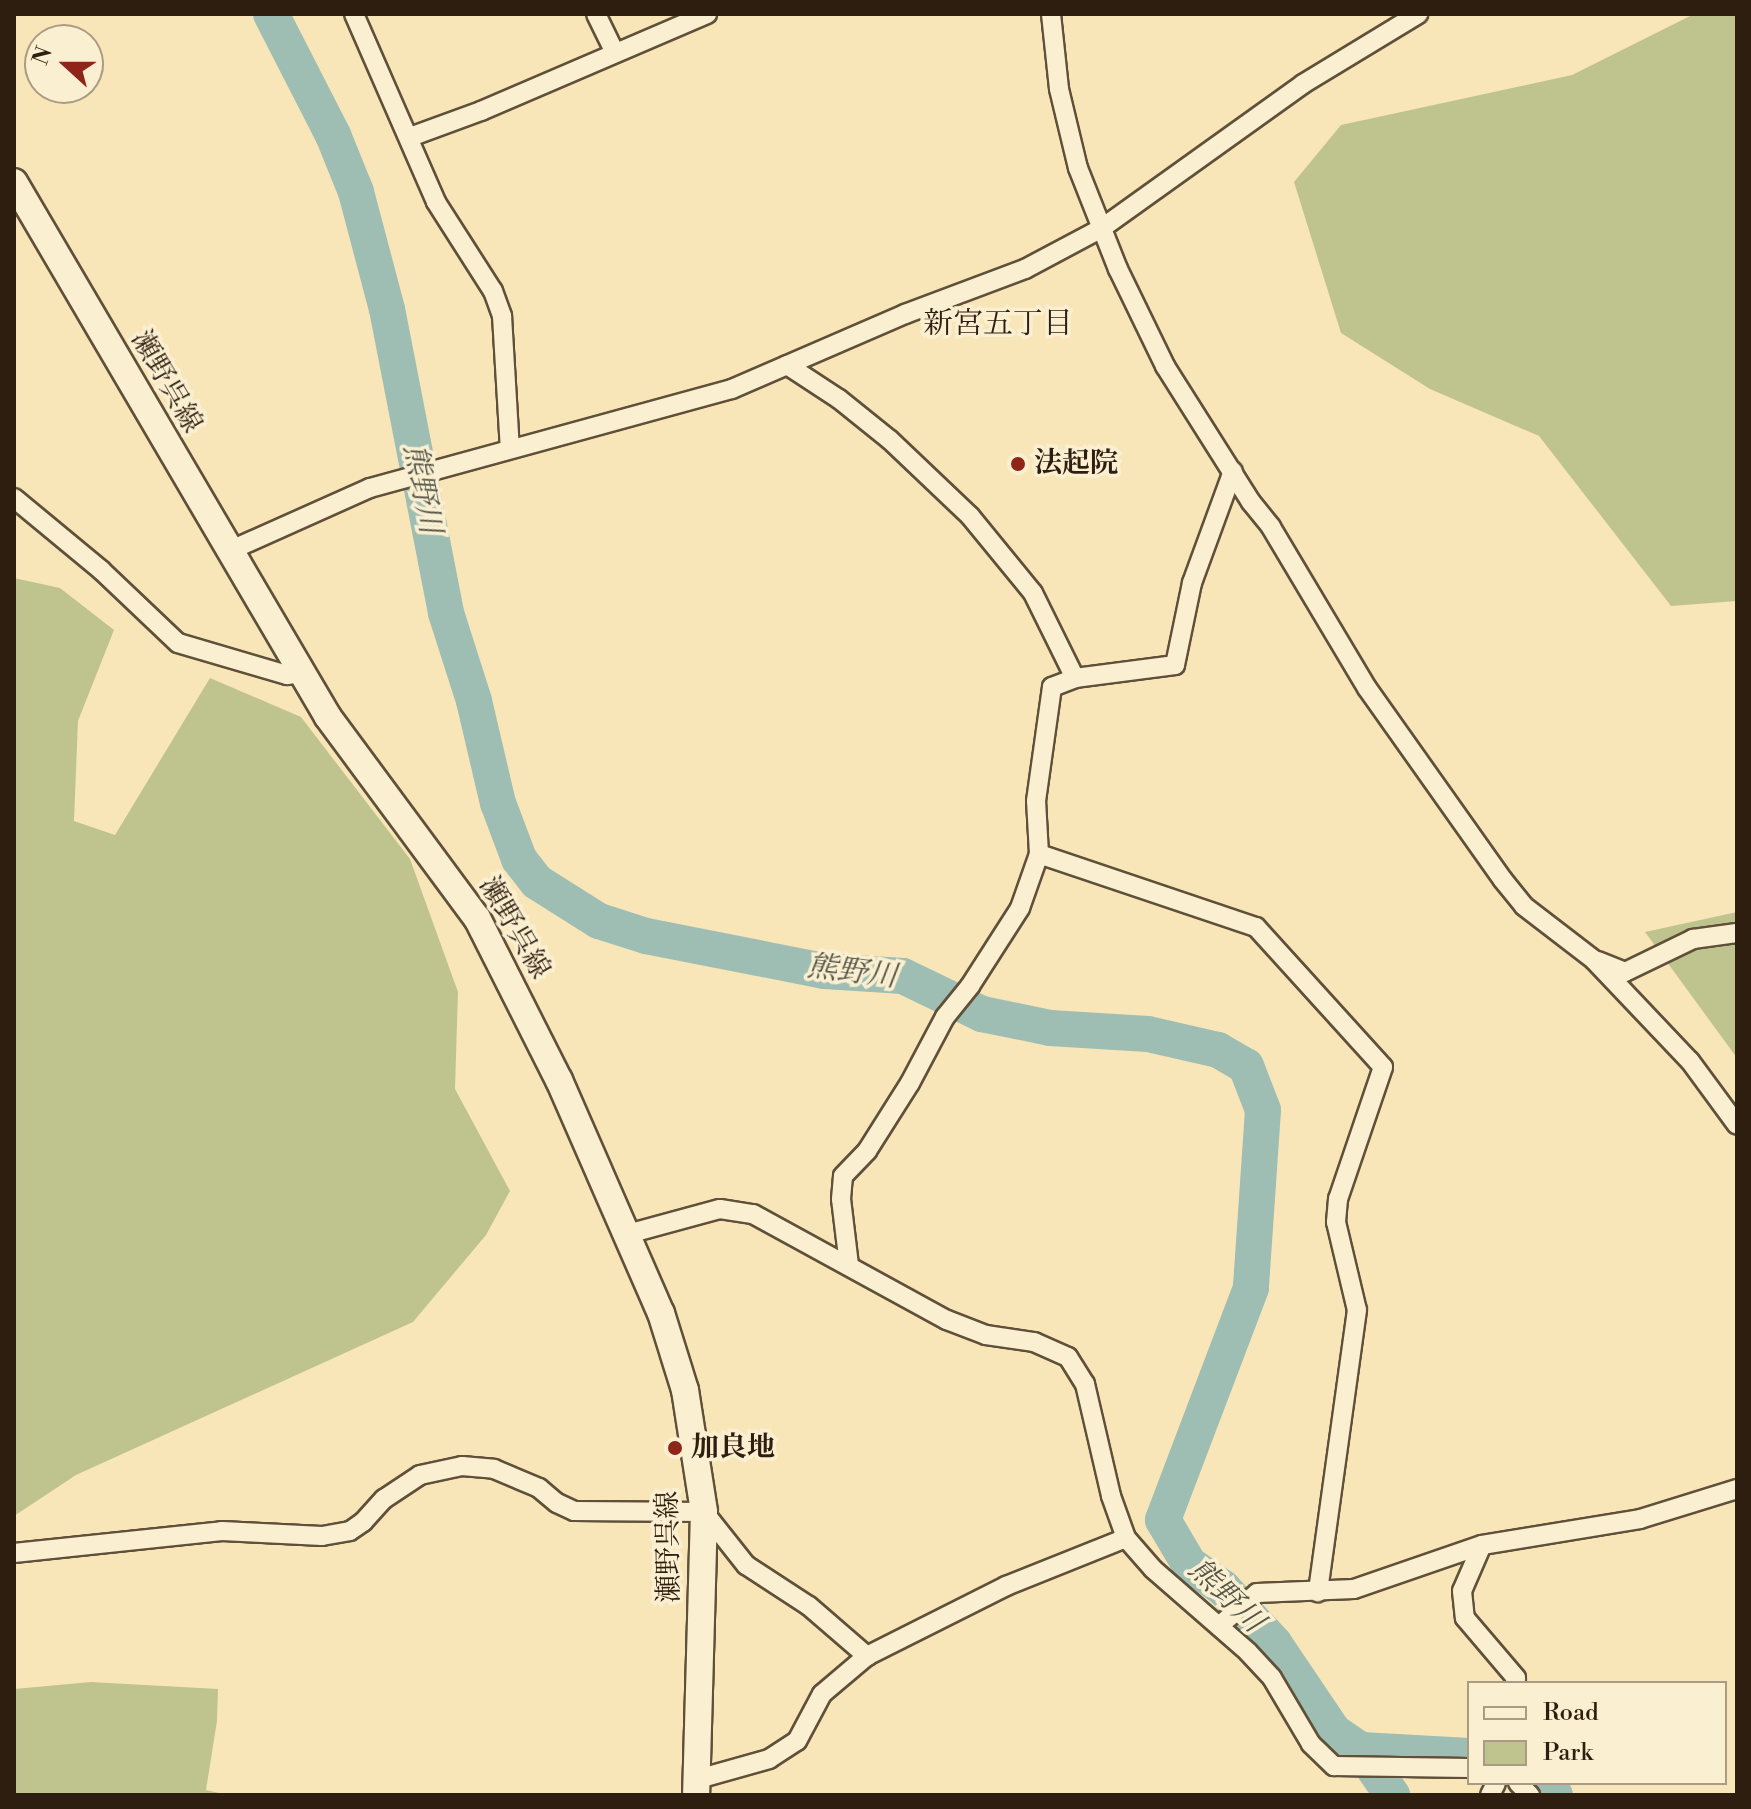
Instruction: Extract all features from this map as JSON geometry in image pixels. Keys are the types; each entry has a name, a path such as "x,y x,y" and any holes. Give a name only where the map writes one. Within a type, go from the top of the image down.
{"main road":[{"name":"瀬野呉線","path":"14,182 328,717 477,918 559,1080 624,1235 661,1313 685,1390 704,1512 697,1787"}],"street":[{"path":"354,14 436,202 493,291 502,316 510,449"},
{"path":"596,14 615,53"},
{"path":"410,137 481,111 707,14"},
{"path":"1051,14 1059,89 1078,168 1151,341 1271,527 1367,688 1503,880 1524,906 1594,960 1690,1061 1737,1125"},
{"path":"229,551 370,488 732,389 905,314 1025,269 1102,228 1303,84 1418,14"},
{"path":"787,365 839,399 890,440 970,516 1033,593 1075,678"},
{"path":"849,1265 841,1199 843,1176 867,1151 903,1095 945,1017 970,986 1020,908 1039,854 1036,801 1052,687 1075,678 1175,665 1192,583 1233,471"},
{"path":"14,498 101,570 178,643 287,675 302,673"},
{"path":"1039,854 1256,927 1383,1067 1338,1199 1336,1222 1357,1310 1318,1592"},
{"path":"1594,960 1625,972 1693,939 1737,933"},
{"path":"624,1235 720,1209 753,1214 947,1320 986,1335 1034,1342 1068,1357 1085,1384 1111,1496 1126,1538 1153,1569 1225,1621 1272,1678 1311,1744 1334,1766 1353,1769 1467,1768"},
{"path":"14,1553 222,1531 336,1534 363,1522 384,1499 420,1475 462,1466 494,1469 539,1488 557,1503 574,1511 704,1512 746,1565 809,1606 867,1656"},
{"path":"1225,1621 1257,1593 1354,1589 1482,1545 1640,1519 1737,1489"},
{"path":"697,1787 769,1759 797,1741 822,1694 867,1656 1006,1586 1126,1538"},
{"path":"1482,1545 1462,1591 1465,1618 1515,1681"}],"green space":[{"path":"1694,14 1737,14 1737,601 1671,606 1539,436 1430,389 1341,333 1294,182 1341,125 1572,75"},
{"path":"14,578 60,588 114,630 78,721 74,821 115,835 210,678 301,717 410,859 458,992 455,1089 510,1191 486,1235 413,1322 76,1475 14,1516"},
{"path":"1737,912 1737,1058 1645,932"},
{"path":"91,1682 218,1689 217,1721 206,1790 228,1795 14,1795 14,1689"}],"waterway":[{"name":"熊野川","path":"271,14 333,135 356,192 387,309 446,613 474,701 498,803 519,859 537,882 599,921 646,936 825,971 903,976 982,1014 1050,1028 1148,1034 1218,1050 1246,1066 1263,1110 1251,1288 1163,1520 1189,1564 1223,1588 1274,1643 1334,1732 1361,1750 1392,1795"},
{"path":"1361,1750 1467,1756"},
{"path":"1545,1785 1555,1795"}],"place":[{"name":"法起院","path":"1018,464"},
{"name":"加良地","path":"675,1448"}],"district":[{"name":"新宮五丁目","path":"998,324"}]}
